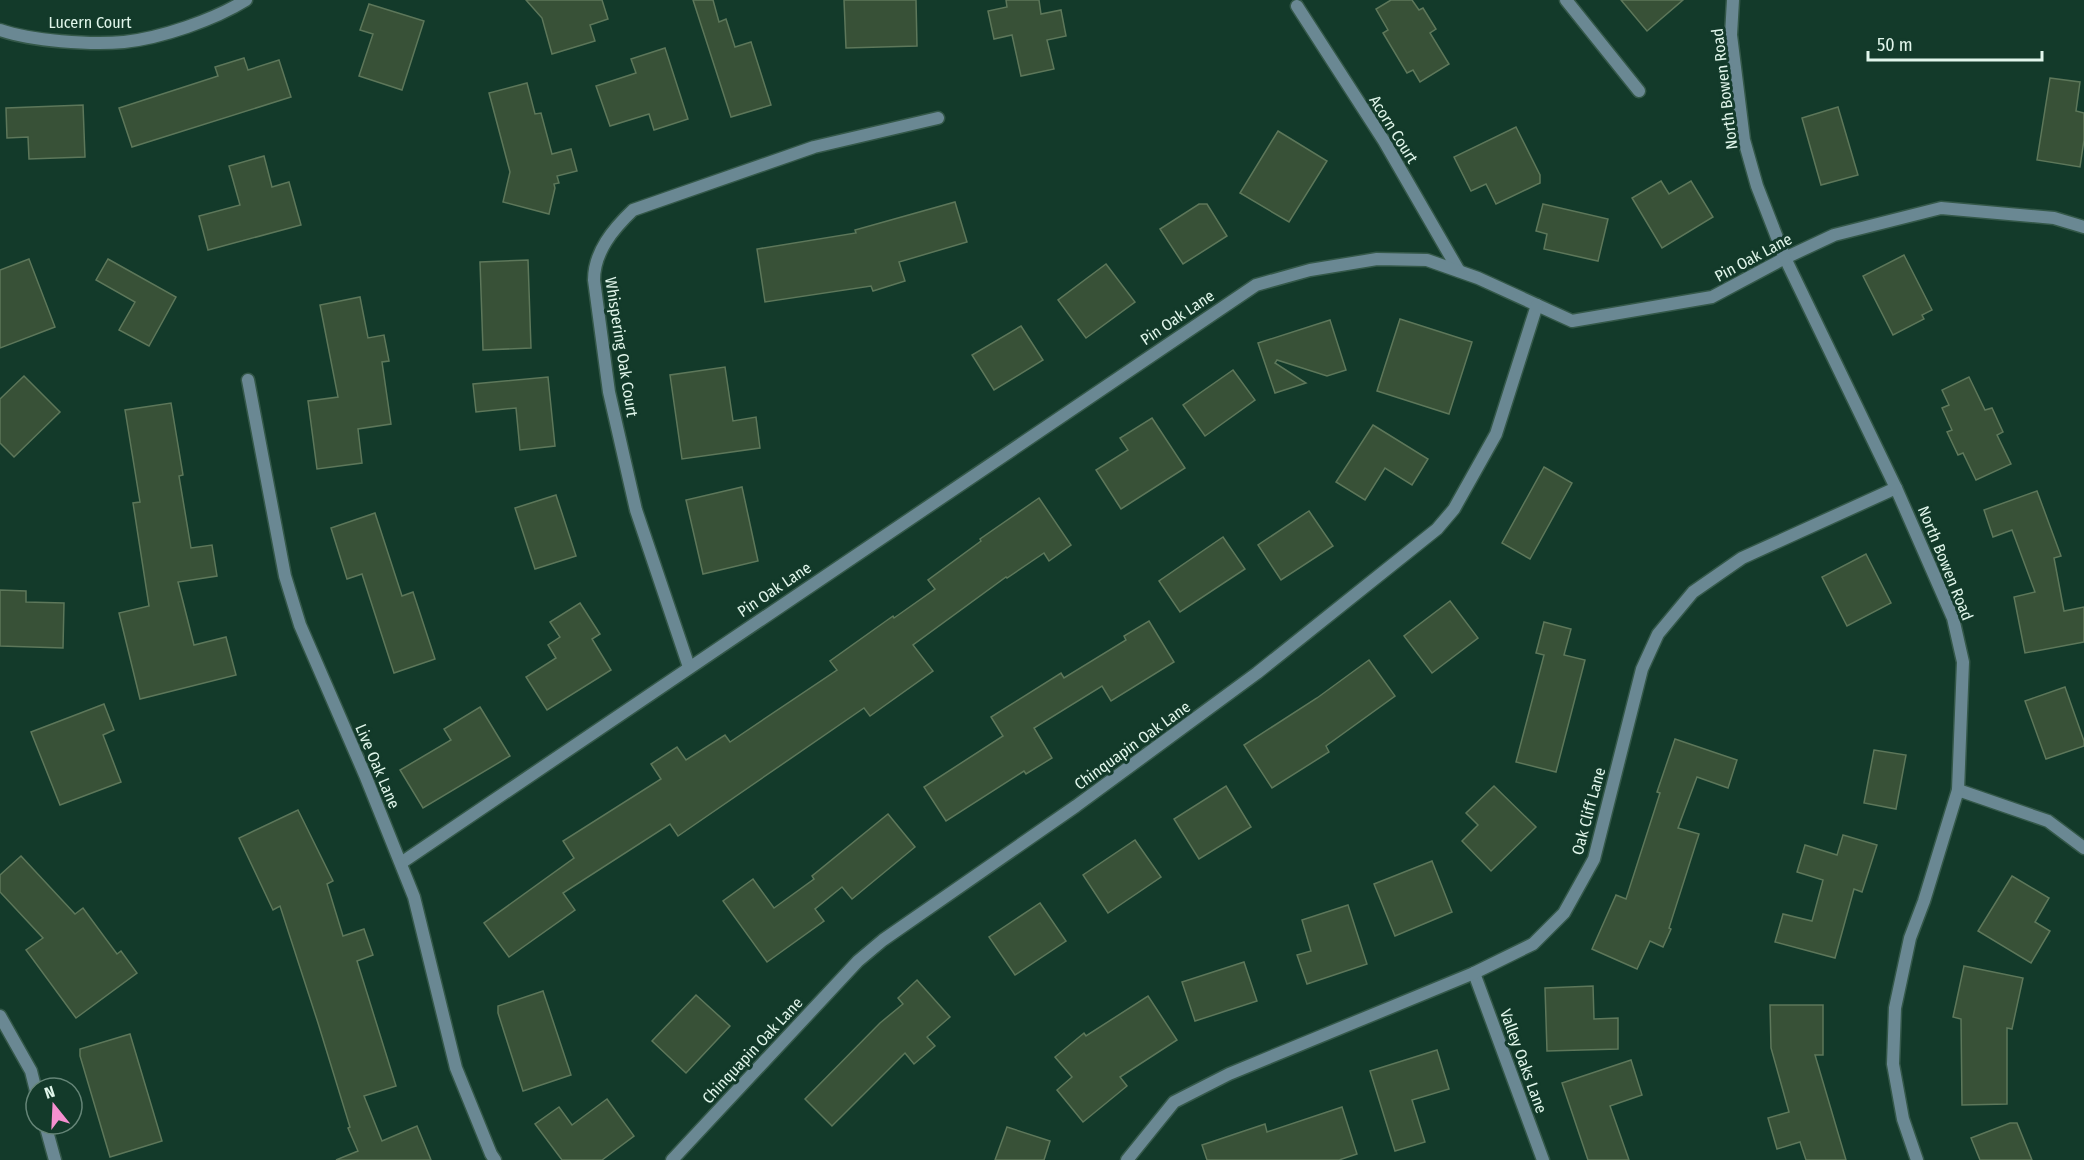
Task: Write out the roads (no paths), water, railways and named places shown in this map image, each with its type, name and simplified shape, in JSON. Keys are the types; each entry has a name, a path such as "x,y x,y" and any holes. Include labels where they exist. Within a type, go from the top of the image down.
{"street":[{"name":"Lucern Court","path":"0,30 18,36 70,41 123,42 164,35 230,10 246,0"},
{"path":"1566,0 1639,91"},
{"name":"North Bowen Road","path":"1732,0 1731,35 1744,140 1757,186 1785,258 1896,488 1953,618 1963,662 1958,790 1924,901 1910,938 1895,1008 1893,1064 1903,1119 1917,1160"},
{"name":"Acorn Court","path":"1297,6 1384,141 1459,271"},
{"name":"Whispering Oak Court","path":"688,667 636,510 609,392 594,280 594,269 603,247 616,226 633,210 814,147 938,117"},
{"name":"Pin Oak Lane","path":"401,863 1256,285 1310,270 1377,259 1427,260 1459,271 1572,321 1712,297 1834,235 1941,208 2054,218 2084,227"},
{"name":"Chinquapin Oak Lane","path":"672,1160 858,961 883,940 1076,806 1257,673 1437,529 1454,509 1496,434 1537,305"},
{"name":"Live Oak Lane","path":"248,380 285,576 300,625 365,775 414,897 456,1068 495,1160"},
{"name":"Oak Cliff Lane","path":"1127,1160 1174,1102 1229,1074 1474,973 1533,944 1564,914 1594,859 1642,669 1658,634 1693,592 1742,558 1896,488"},
{"path":"1958,790 2048,821 2084,848"},
{"name":"Valley Oaks Lane","path":"1474,973 1543,1160"},
{"path":"0,1016 32,1076"},
{"path":"48,1136 55,1160"}]}
